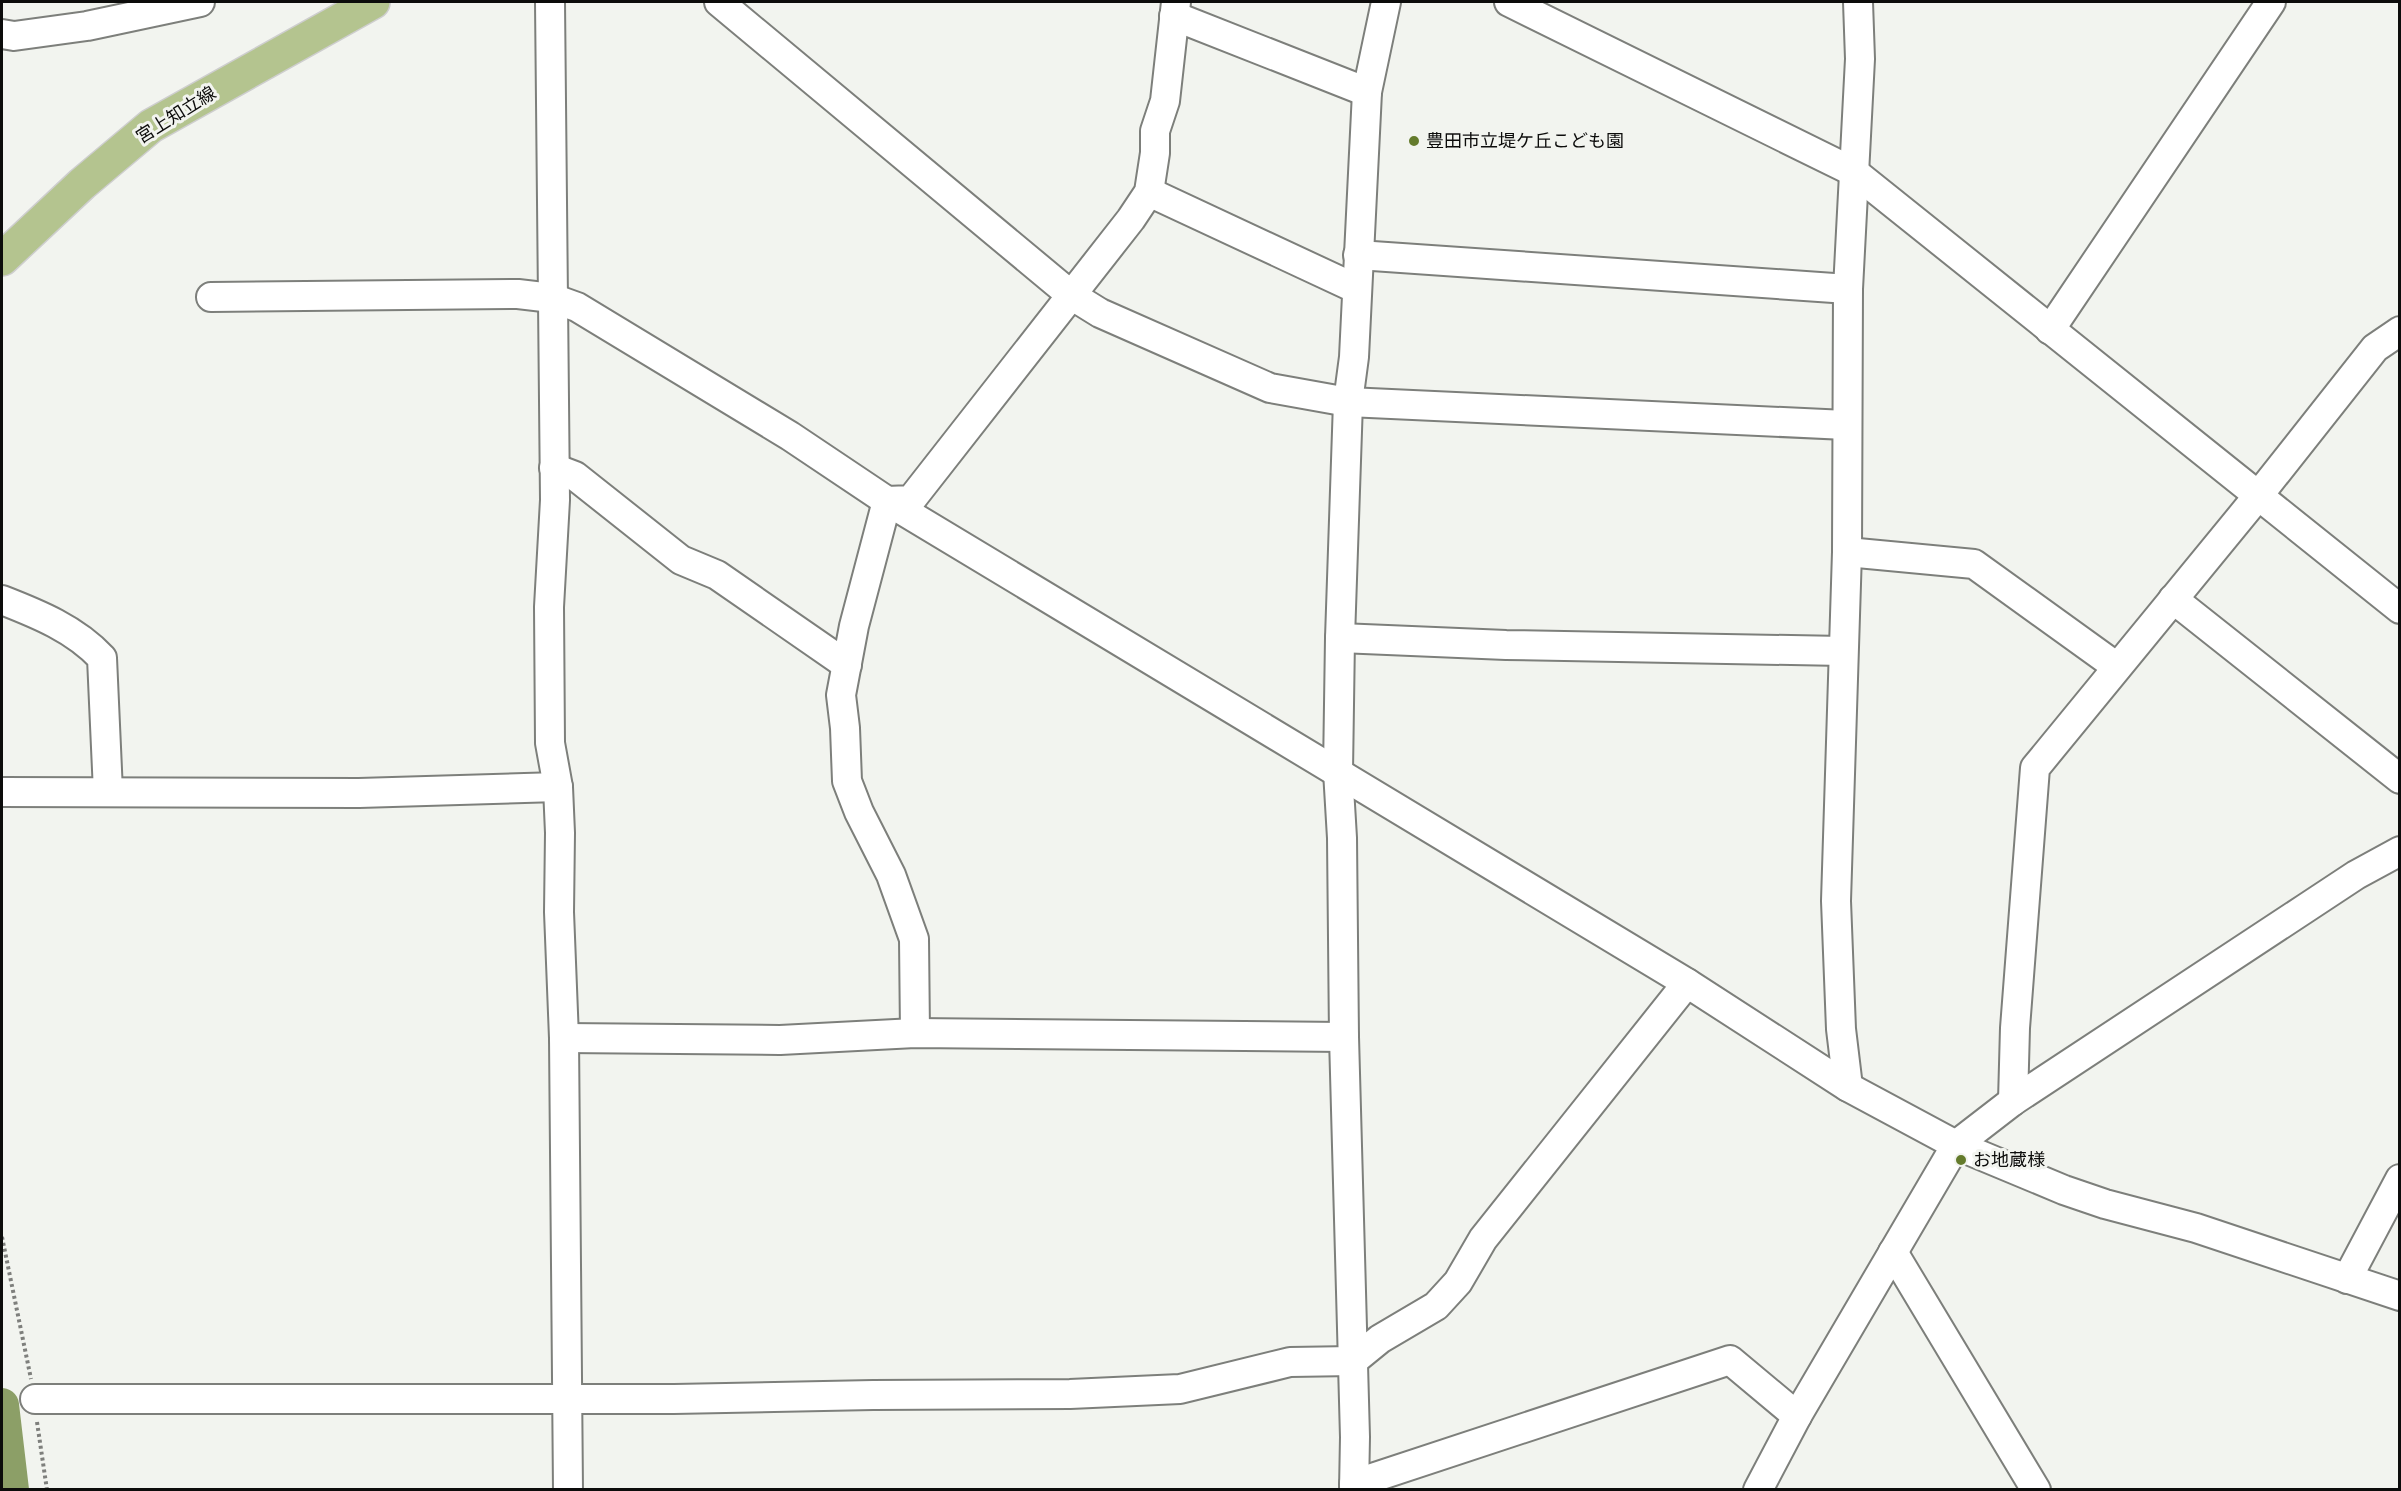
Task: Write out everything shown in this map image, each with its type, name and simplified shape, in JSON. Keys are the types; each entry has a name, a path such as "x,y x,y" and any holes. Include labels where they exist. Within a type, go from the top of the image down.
{"main road":[{"name":"宮上知立線","path":"2,259 82,184 151,126 373,2"}],"street":[{"path":"2,34 14,36 87,26 200,2"},
{"path":"549,2 555,500 549,608 550,743 558,787 559,912 564,1038 569,1399 568,1490"},
{"path":"720,2 1071,295 1100,313 1269,388 1348,402 1846,424"},
{"path":"1386,2 1367,92 1354,357 1348,402 1340,638 1338,771 1342,838 1344,1037 1355,1437 1354,1487 1730,1360 1797,1416"},
{"path":"1509,2 1854,172 2400,609"},
{"path":"1848,1087 1841,1029 1836,901 1847,552 1848,289 1860,59 1858,2"},
{"path":"2050,330 2271,2"},
{"path":"887,501 911,500 1131,219 1149,192 1155,153 1155,131 1165,101 1175,9 1367,92"},
{"path":"1149,192 1357,289"},
{"path":"1358,255 1848,289"},
{"path":"211,297 518,294 552,298 577,307 790,436 887,501 1687,983 1848,1087 1956,1145 2064,1190 2105,1204 2196,1228 2400,1296"},
{"path":"2013,1101 2015,1028 2035,768 2258,496 2375,348 2400,331"},
{"path":"554,468 575,476 681,560 717,575 847,665"},
{"path":"887,501 854,626 842,695 847,781 859,812 891,875 914,939 915,1033"},
{"path":"1847,552 1974,564 2117,667"},
{"path":"2173,599 2400,779"},
{"path":"2,600 50,619 93,648 102,658 108,792"},
{"path":"1340,638 1506,645 1843,651"},
{"path":"2,792 20,790 359,793 558,787"},
{"path":"1758,1490 1797,1416 1956,1145 2013,1101 2356,875 2400,851"},
{"path":"35,1399 569,1399 1125,1392 1180,1389 1290,1362 1353,1360 1380,1339 1436,1306 1458,1282 1483,1239 1687,983"},
{"path":"564,1038 780,1040 915,1033 1344,1037"},
{"path":"2347,1278 2400,1179"},
{"path":"1893,1252 2036,1490"}],"path":[{"path":"2,1238 25,1341 47,1490"}],"waterway":[{"path":"2,1405 12,1490"}],"place":[{"name":"豊田市立堤ケ丘こども園","path":"1414,141"},
{"name":"お地蔵様","path":"1961,1160"}]}
